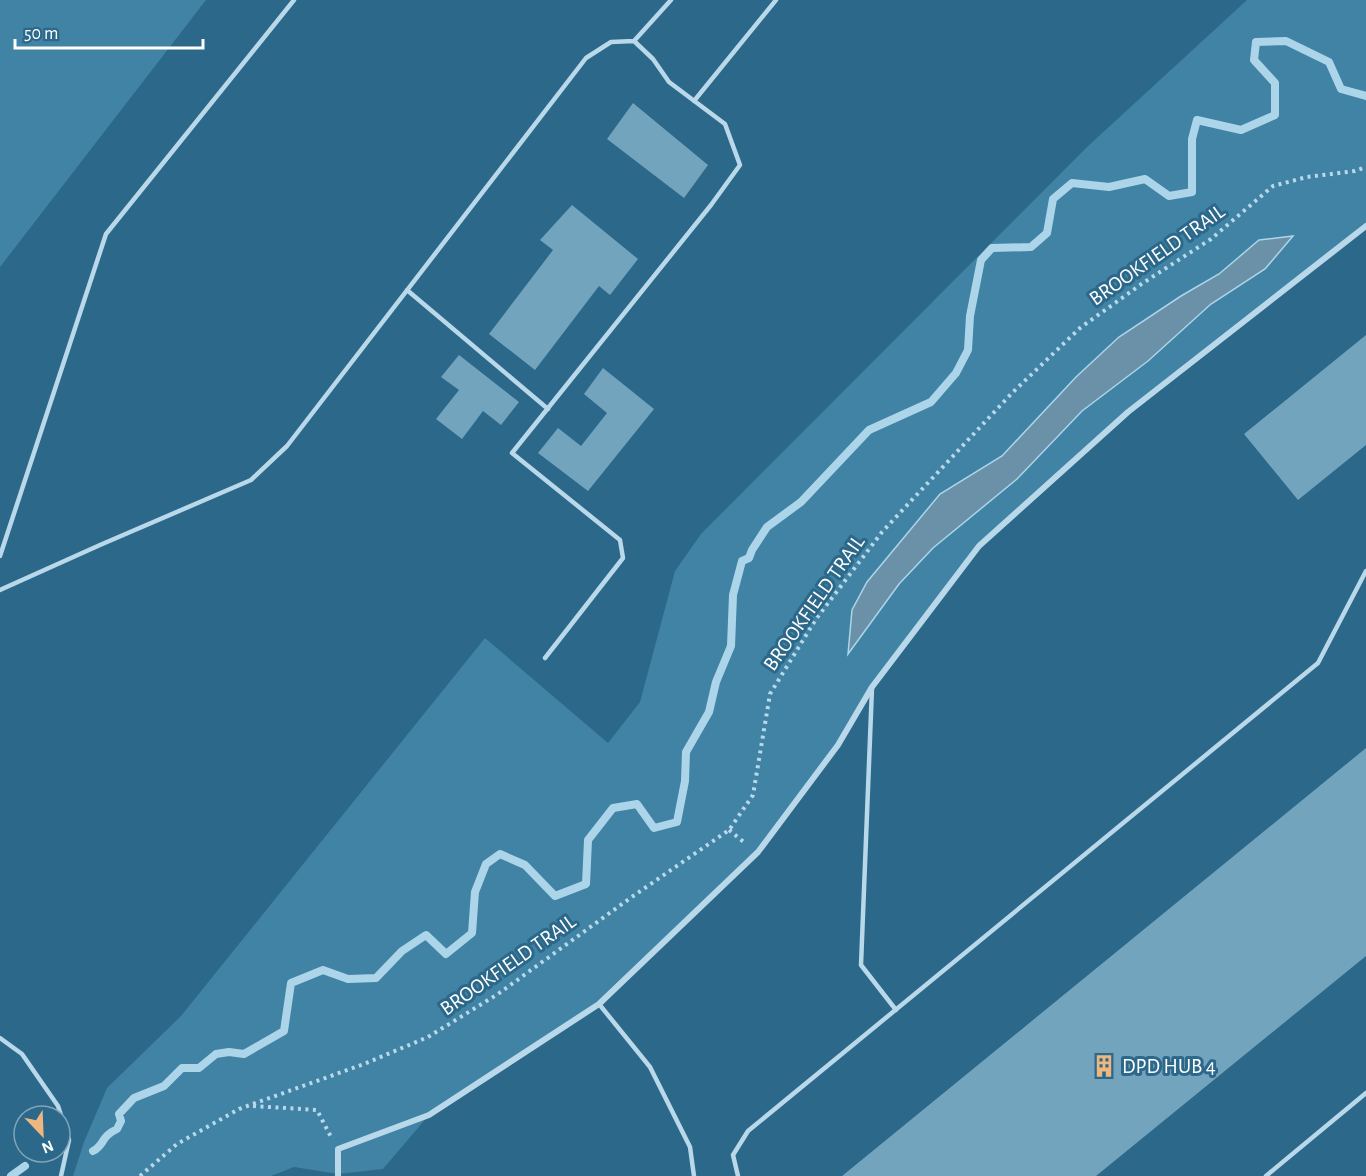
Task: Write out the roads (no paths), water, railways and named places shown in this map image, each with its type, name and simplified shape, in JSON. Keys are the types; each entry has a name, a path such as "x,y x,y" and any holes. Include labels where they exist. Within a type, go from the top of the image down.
{"street":[{"path":"329,1176 338,1175 338,1149 429,1114 599,1004 758,852 838,745 872,687 979,546 1128,412 1366,226"}],"lane":[{"path":"0,556 106,234 294,0"},
{"path":"634,41 670,0"},
{"path":"694,101 776,0"},
{"path":"0,591 251,480 287,446 586,58 611,42 634,41 653,59 669,82 724,124 740,165 711,205 512,453 620,540 623,558 545,658"},
{"path":"407,290 548,409"},
{"path":"738,1176 733,1155 748,1131 1318,663 1366,571"},
{"path":"872,687 861,965 896,1010"},
{"path":"599,1004 650,1067 690,1147 694,1176"},
{"path":"0,1038 22,1054 58,1106 69,1140 61,1176"},
{"path":"1266,1176 1366,1093"}],"waterway":[{"path":"93,1151 117,1129 121,1121 119,1114 134,1098 164,1086 182,1068 199,1068 216,1054 229,1052 244,1054 284,1031 291,983 323,970 348,979 376,978 402,951 426,935 446,954 472,933 475,892 486,864 500,854 525,865 555,896 586,884 588,840 613,808 637,804 654,828 677,822 685,781 686,752 709,712 716,682 731,646 733,595 742,561 749,558 767,527 801,502 869,430 931,402 956,373 968,350 970,316 981,260 992,248 1031,247 1047,233 1053,199 1072,183 1109,187 1145,179 1169,196 1192,192 1192,139 1197,120 1241,130 1275,115 1275,83 1254,60 1256,42 1286,41 1329,62 1341,89 1366,96"},
{"path":"11,1176 25,1166"}],"place":[{"name":"DPD HUB 4","path":"1104,1066"}]}
